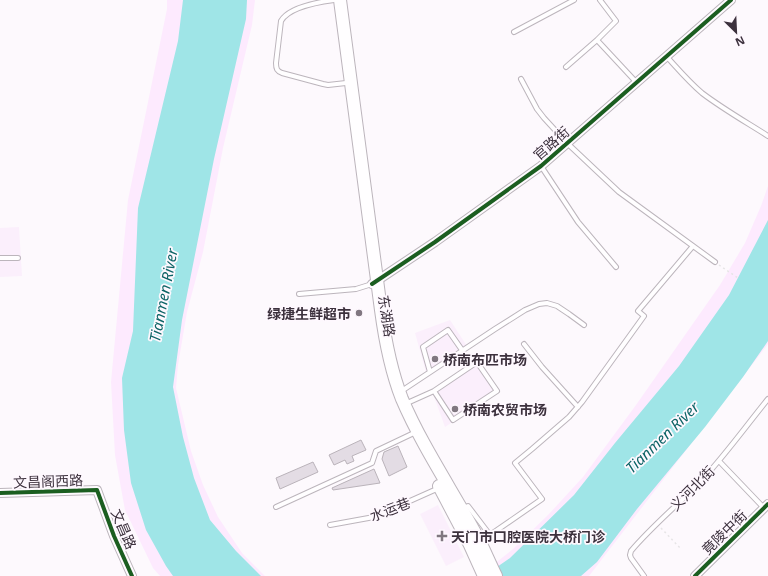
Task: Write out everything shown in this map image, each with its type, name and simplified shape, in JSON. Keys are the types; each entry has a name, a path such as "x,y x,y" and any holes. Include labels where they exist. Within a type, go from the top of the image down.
{"main road":[{"name":"东湖路","path":"335,0 374,283"},
{"name":"东湖路","path":"340,0 380,343 387,372 415,432 474,543"},
{"name":"东湖路","path":"398,394 405,404 415,432"},
{"name":"东湖路","path":"443,486 461,510 474,543"},
{"path":"474,543 484,576"},
{"path":"474,543 496,576"}],"street":[{"name":"官路街","path":"374,283 435,242 541,166 731,0"},
{"name":"文昌阁西路","path":"0,494 96,490"},
{"name":"文昌路","path":"96,490 132,576"},
{"name":"竟陵中街","path":"695,576 767,509"}],"lane":[{"path":"335,0 310,4 286,14 281,21 276,67 277,70 282,73 323,84 328,85 346,83"},
{"path":"514,32 574,0"},
{"path":"566,67 616,21 600,0"},
{"path":"597,40 637,83"},
{"path":"667,57 682,74 702,92 726,110 768,136"},
{"path":"521,79 544,118 567,143 619,192 715,262"},
{"path":"541,166 578,222 616,267"},
{"path":"461,510 468,506 490,535 542,499 515,463 538,445 578,407 644,316 638,312 693,246"},
{"path":"0,258 18,258"},
{"path":"299,294 356,289 374,283"},
{"path":"398,394 462,350 525,310 539,304 547,303 556,306 570,314 584,325"},
{"path":"430,372 423,347 448,330 462,350"},
{"path":"524,344 542,367 578,407"},
{"path":"405,404 434,391 477,362 497,391 453,420 434,391"},
{"name":"义河北街","path":"644,576 631,558 631,551 645,535 701,481 739,437 768,399"},
{"path":"276,507 372,463 376,451 415,432"},
{"path":"719,461 767,509"},
{"name":"水运巷","path":"330,525 374,517 443,486"}],"path":[{"path":"715,262 738,278"},
{"path":"657,524 681,549"}],"shaded area":[{"path":"167,0 255,0 252,25 223,148 203,252 187,312 178,365 176,388 191,451 203,485 218,517 242,553 265,576 160,576 153,568 125,510 115,455 111,382 128,200 167,9"},
{"path":"768,186 768,344 589,576 479,576 513,549 549,514 583,477 636,405 720,285 745,243"},
{"path":"19,227 22,276 0,277 0,228"},
{"name":"桥南布匹市场","path":"450,320 467,346 426,372 415,333"},
{"name":"桥南农贸市场","path":"477,360 499,392 445,427 432,391"},
{"name":"天门市口腔医院大桥门诊","path":"438,505 464,557 446,566 420,514"}],"water":[{"name":"Tianmen River","path":"183,0 247,0 246,19 214,159 182,320 173,387 183,437 194,478 210,520 236,551 261,576 173,576 146,530 131,483 124,430 122,378 133,331 138,208 178,41"},
{"name":"Tianmen River","path":"768,220 768,341 705,427 637,509 597,562 581,576 484,576 510,558 574,495 679,366 729,295"}],"building":[{"path":"361,440 366,450 352,456 354,461 347,464 345,460 334,465 329,455"},
{"path":"398,446 407,467 389,476 382,459 384,452"},
{"path":"313,462 318,472 280,489 276,478"},
{"path":"374,469 380,483 333,490 332,488"}],"cycle path":[{"path":"372,284 435,242 541,166 731,0"},
{"path":"0,493 97,490 114,536 132,576"},
{"path":"695,576 768,504"}],"place":[{"name":"绿捷生鲜超市","path":"359,313"},
{"name":"桥南布匹市场","path":"435,359"},
{"name":"桥南农贸市场","path":"455,409"},
{"name":"天门市口腔医院大桥门诊","path":"442,536"}]}
